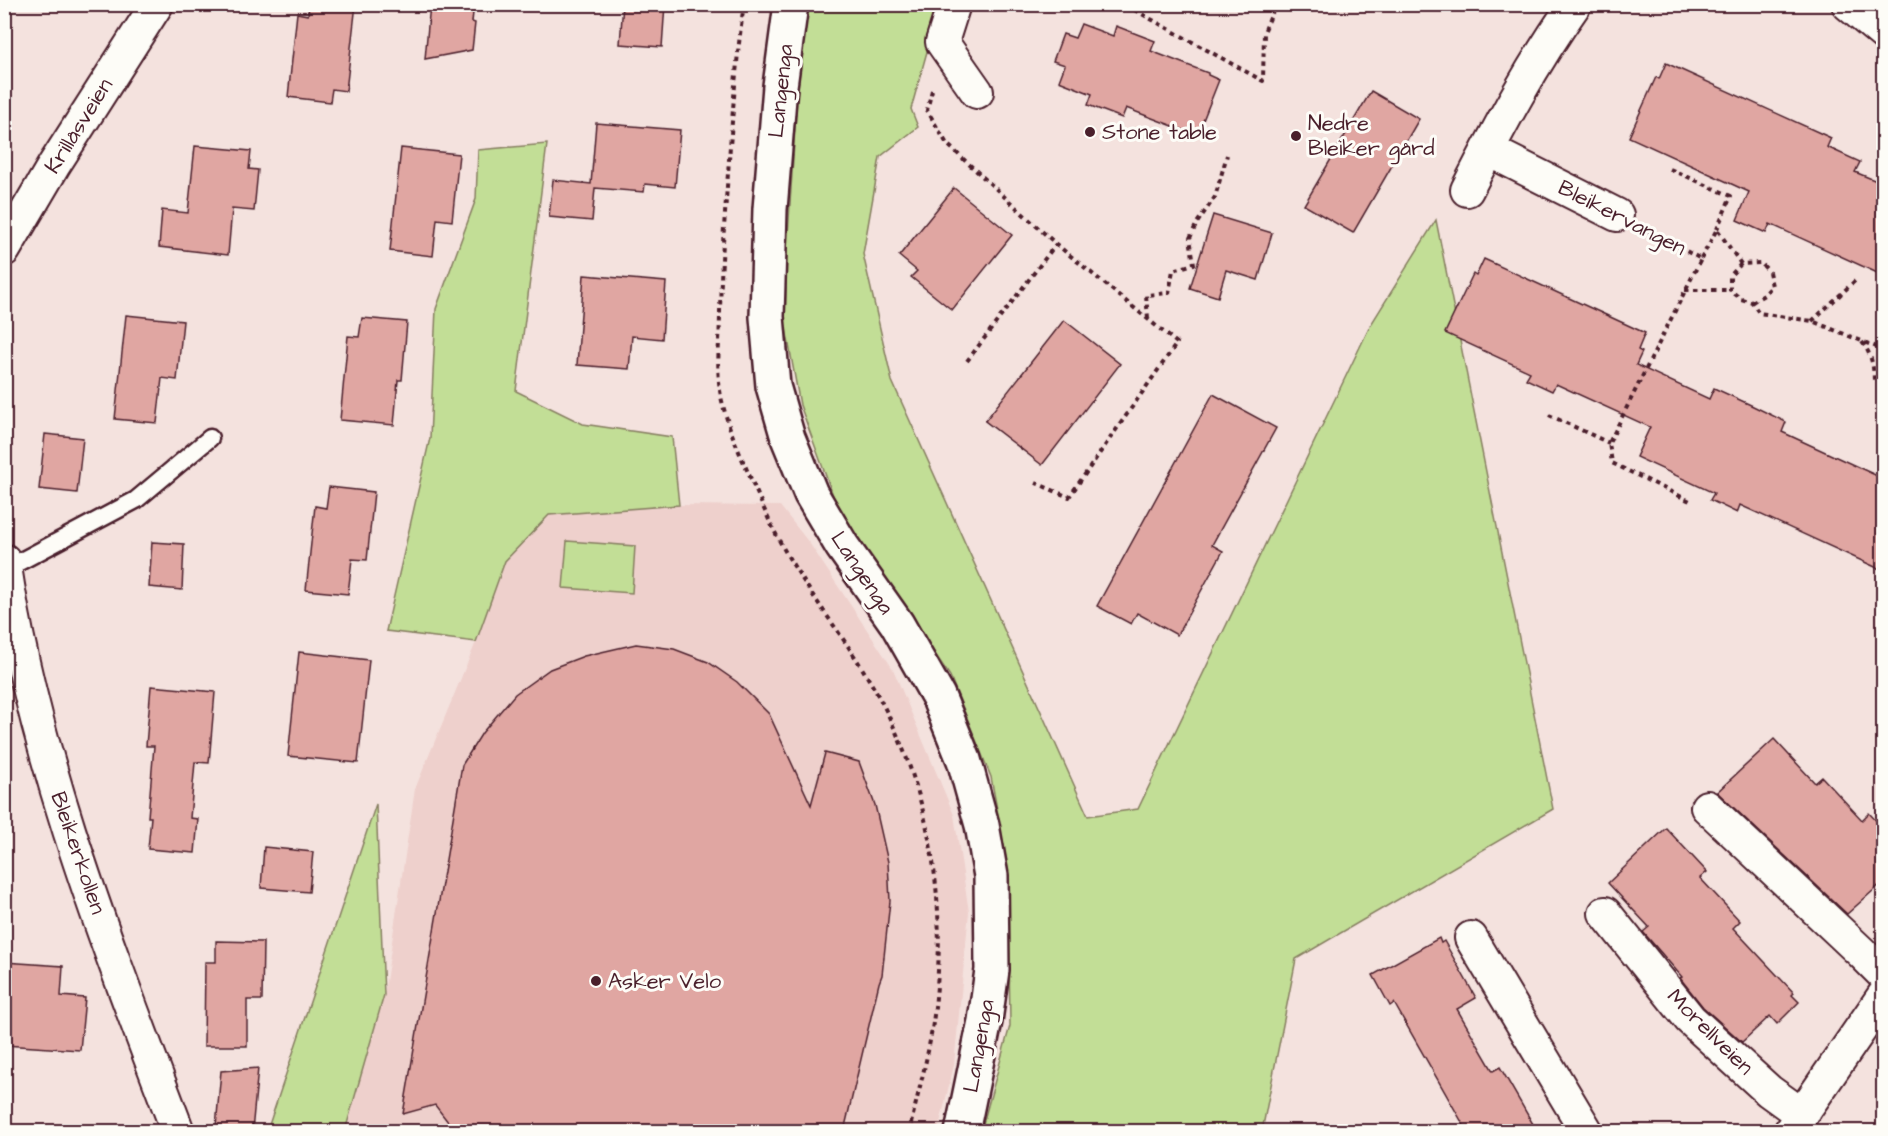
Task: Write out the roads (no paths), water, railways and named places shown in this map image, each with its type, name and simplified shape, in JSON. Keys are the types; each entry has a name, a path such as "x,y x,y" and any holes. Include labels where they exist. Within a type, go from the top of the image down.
{"main road":[{"name":"Langenga","path":"791,4 780,86 770,209 767,317 773,386 788,438 811,494 842,546 897,624 938,696 964,760 982,825 991,876 992,970 986,1021 962,1131"}],"street":[{"name":"Krillåsveien","path":"4,250 54,165 157,4"},
{"path":"954,4 942,42 977,92"},
{"path":"1467,190 1551,38 1575,4"},
{"path":"1848,4 1884,34"},
{"name":"Bleikervangen","path":"1488,150 1617,215"},
{"name":"Bleikerkollen","path":"5,564 29,693 63,814 131,1008 177,1129"},
{"path":"1707,807 1884,975"},
{"name":"Morellveien","path":"1605,913 1690,1019 1769,1091 1795,1123 1884,994"},
{"path":"1471,938 1587,1131"}],"lane":[{"name":"Bleikerkollen","path":"5,564 135,500 210,438"}],"place":[{"name":"Stone table","path":"1090,132"},
{"name":"Nedre Bleiker gård","path":"1296,136"},
{"name":"Asker Velo","path":"596,981"}]}
